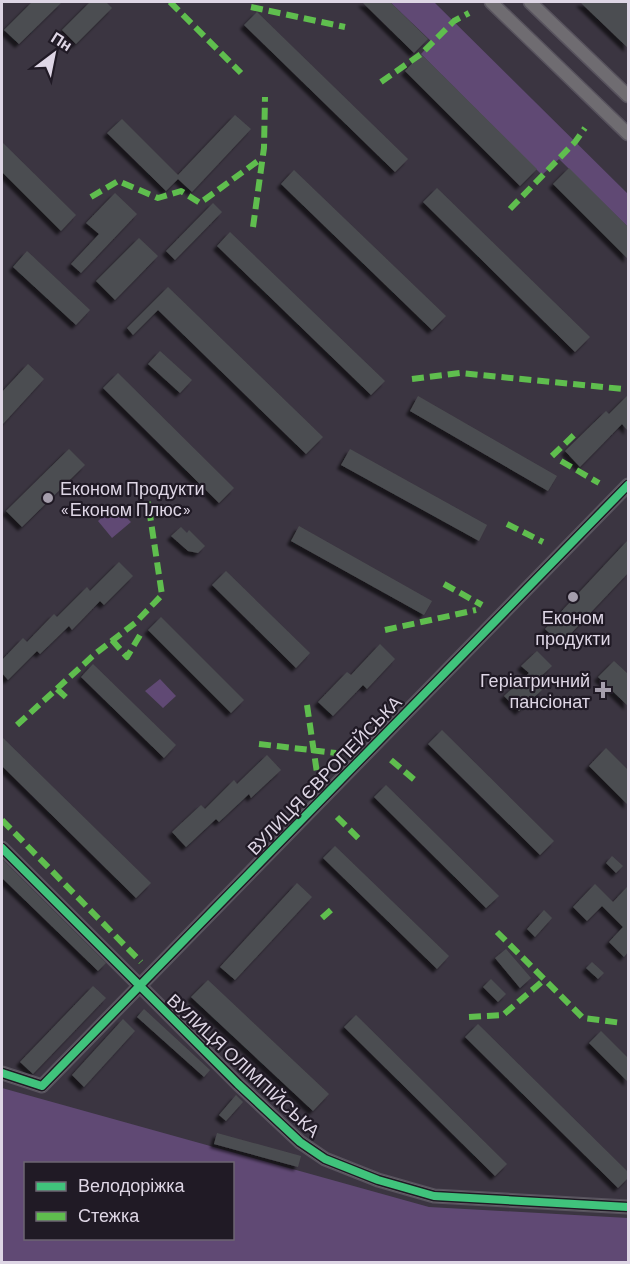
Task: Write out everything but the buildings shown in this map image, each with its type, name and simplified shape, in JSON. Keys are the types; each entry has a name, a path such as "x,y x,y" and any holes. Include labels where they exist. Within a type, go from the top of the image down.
{"street":[{"path":"491,2 628,134"},
{"path":"530,2 628,96"},
{"name":"ВУЛИЦЯ ЄВРОПЕЙСЬКА","path":"2,1073 42,1086 628,485"},
{"name":"ВУЛИЦЯ ОЛІМПІЙСЬКА","path":"2,848 238,1084 300,1142 325,1159 378,1180 434,1196 628,1207"}],"shaded area":[{"path":"390,2 434,2 628,194 628,227 559,159 542,175 421,54 432,42"},
{"path":"115,506 131,522 112,538 98,521"},
{"path":"160,679 176,696 163,708 145,691"},
{"path":"2,1088 429,1207 628,1218 628,1262 2,1262"}],"marked path":[{"path":"170,2 241,73"},
{"path":"251,7 345,27"},
{"path":"381,82 421,54 454,21 469,13"},
{"path":"253,227 264,148 265,97"},
{"path":"510,209 575,142 585,128"},
{"path":"91,197 118,181 158,198 181,191 200,203 262,158"},
{"path":"412,379 460,373 623,389"},
{"path":"552,456 574,435"},
{"path":"561,461 599,483"},
{"path":"17,725 95,654 135,623 162,595 148,502"},
{"path":"507,524 543,542"},
{"path":"444,584 482,605"},
{"path":"385,630 476,610"},
{"path":"112,640 127,657 143,630"},
{"path":"57,689 69,700"},
{"path":"307,705 317,773"},
{"path":"259,744 336,753"},
{"path":"391,760 417,782"},
{"path":"337,817 361,841"},
{"path":"2,820 141,962"},
{"path":"322,918 332,909"},
{"path":"497,932 583,1018 622,1023"},
{"path":"469,1017 503,1015 544,980"}],"cycle path":[{"path":"2,1073 42,1086 628,485"},
{"path":"2,848 238,1084 300,1142 325,1159 378,1180 434,1196 628,1207"}],"place":[{"name":"Економ Продукти «Економ Плюс»","path":"48,498"},
{"name":"Економ продукти","path":"573,597"},
{"name":"Геріатричний пансіонат","path":"603,690"}]}
